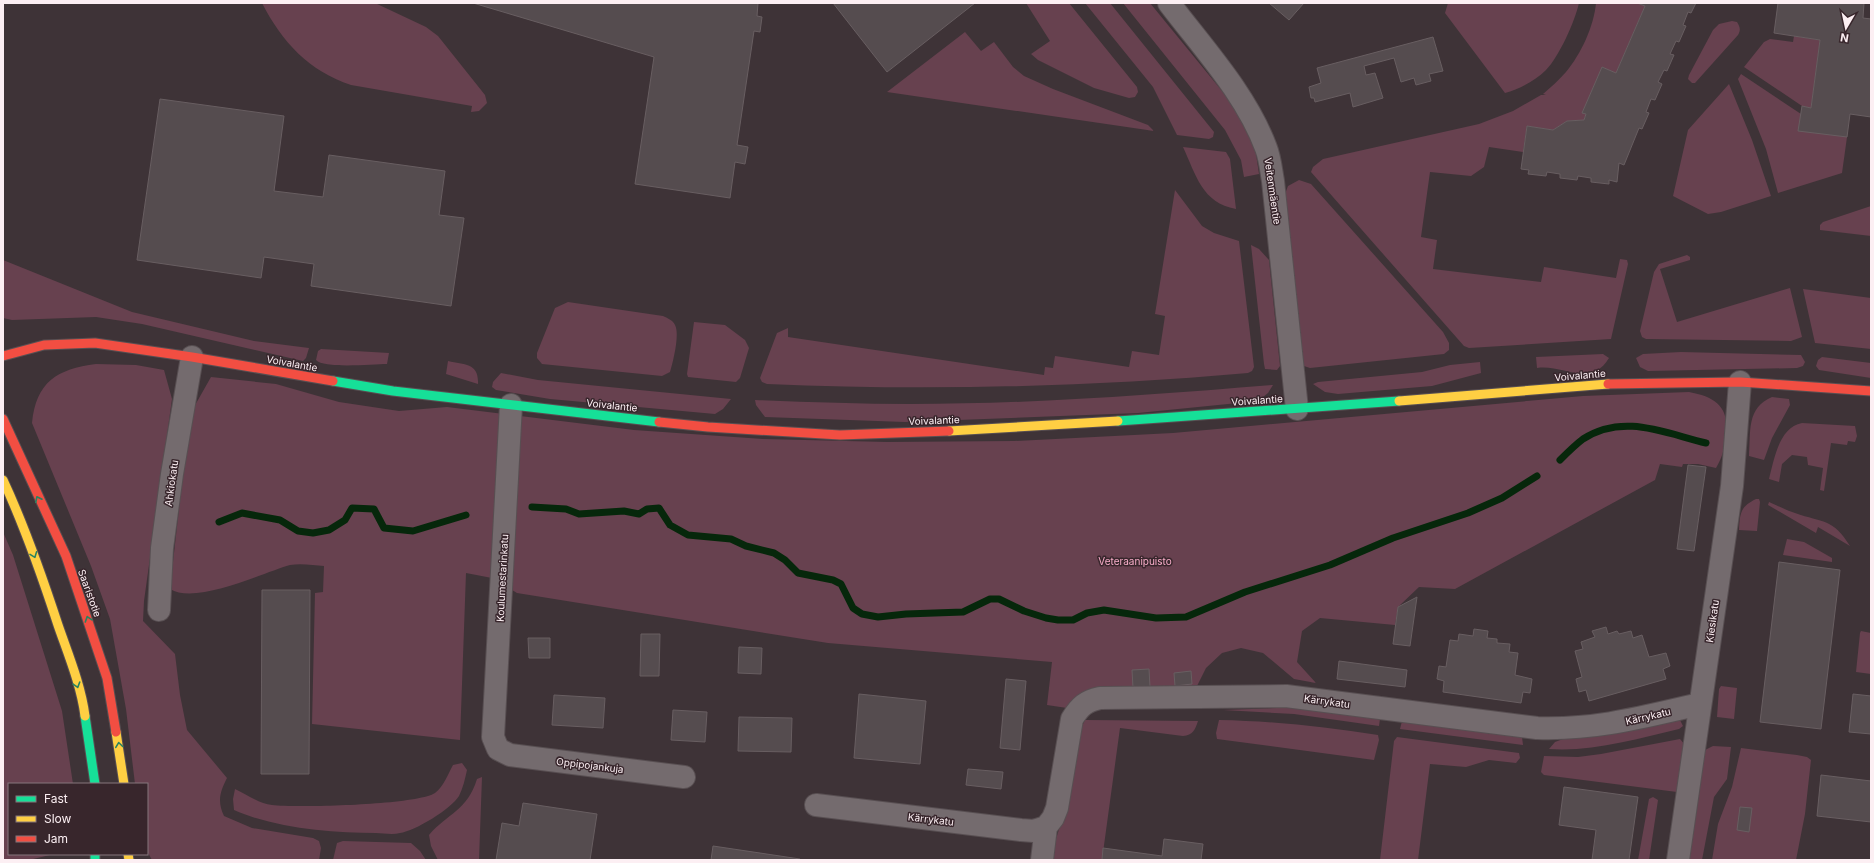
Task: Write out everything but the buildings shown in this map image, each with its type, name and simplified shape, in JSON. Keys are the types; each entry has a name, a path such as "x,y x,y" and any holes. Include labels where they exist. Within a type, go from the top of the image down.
{"street":[{"name":"Veitenmäentie","path":"1169,3 1236,91 1261,135 1267,150 1273,181 1297,409"},
{"name":"Voivalantie","path":"3,356 44,345 63,342 95,343 192,357 393,391 708,427 840,434 958,430 1297,409 1622,383 1740,382 1871,391"},
{"name":"Ahkiokatu","path":"159,610 162,548 171,481 192,357"},
{"name":"Kiesikatu","path":"1678,860 1732,486 1740,382"},
{"name":"Koulumestarinkatu","path":"498,749 493,737 511,405"},
{"name":"Saaristotie","path":"3,419 66,556 87,616 107,678 124,783"},
{"path":"3,480 15,505 66,648 84,708 95,783"},
{"name":"Kärrykatu","path":"1042,860 1046,827 1053,818 1057,808 1072,719 1079,709 1088,701 1100,698 1286,696 1537,728 1559,729 1590,728 1700,704"},
{"name":"Oppipojankuja","path":"498,749 510,756 684,777"},
{"name":"Kärrykatu","path":"816,805 1021,830 1034,831 1046,827"}],"green space":[{"path":"262,3 375,3 426,27 438,36 485,95 487,103 479,111 471,112 472,106 351,85 336,79 322,72 298,53 278,30"},
{"path":"1026,3 1069,3 1137,87 1138,92 1135,97 1129,98 1094,88 1038,60 1031,54 1050,41"},
{"path":"1085,3 1110,3 1214,132 1213,137 1209,139 1177,135 1153,87"},
{"path":"1123,3 1150,3 1231,102 1248,128 1255,147 1259,174 1244,177 1241,160 1225,130"},
{"path":"1448,3 1579,3 1566,38 1551,64 1542,74 1532,81 1505,93 1445,13"},
{"path":"1596,3 1637,3 1645,6 1616,73 1602,68 1583,112 1586,114 1584,120 1567,121 1553,130 1527,126 1523,152 1489,147 1484,167 1471,176 1430,172 1421,237 1437,240 1433,269 1541,282 1544,267 1616,278 1620,259 1627,260 1628,264 1611,339 1469,348 1464,346 1311,172 1313,167 1323,159 1479,124 1513,111 1541,95 1546,95 1543,94 1558,81 1572,65 1582,48 1593,21"},
{"path":"1732,21 1737,22 1739,25 1740,30 1738,35 1695,83 1692,83 1688,79 1689,75 1713,30 1719,24"},
{"path":"965,32 981,51 994,42 1013,67 1024,76 1053,89 1148,125 1154,131 887,92"},
{"path":"1794,36 1820,40 1811,108 1802,106 1744,67 1764,42 1770,39 1793,42"},
{"path":"1741,74 1801,114 1847,137 1842,173 1778,193 1766,149 1738,79"},
{"path":"1729,84 1752,140 1771,196 1721,212 1708,214 1673,196 1688,130"},
{"path":"1183,147 1226,152 1230,159 1236,209 1224,206 1215,201 1208,194 1197,177"},
{"path":"1299,180 1311,184 1443,332 1449,343 1449,350 1444,354 1310,368 1304,366 1301,360 1285,194 1288,186"},
{"path":"1175,190 1202,226 1214,233 1239,241 1254,367 1252,371 1248,373 1128,382 948,387 767,384 762,382 760,378 777,333 788,328 788,337 1044,375 1045,367 1053,368 1055,356 1129,367 1132,351 1159,355 1165,316 1155,314"},
{"path":"1871,206 1871,236 1820,230 1820,225 1823,222"},
{"path":"1251,245 1259,249 1269,260 1280,366 1277,370 1265,369"},
{"path":"1687,255 1690,257 1690,260 1660,269 1677,322 1790,288 1802,337 1791,341 1646,339 1642,337 1640,331 1654,272 1659,264"},
{"path":"3,260 132,312 254,341 309,348 306,358 303,361 142,324 96,317 12,320 3,318"},
{"path":"1803,289 1871,298 1871,349 1815,343"},
{"path":"568,302 663,316 671,320 675,325 677,335 676,348 670,372 662,376 542,364 537,358 537,353 555,308"},
{"path":"694,322 725,325 745,340 749,348 740,378 736,382 688,377 687,374"},
{"path":"321,349 389,353 387,364 338,365 321,363 316,360 318,351"},
{"path":"1681,352 1801,355 1805,362 1803,366 1797,368 1648,371 1640,367 1636,358 1643,354"},
{"path":"1603,354 1609,358 1602,367 1594,372 1585,374 1557,369 1537,368 1536,357"},
{"path":"1822,357 1871,363 1871,378 1819,370 1816,366 1818,360"},
{"path":"448,361 470,366 476,372 478,384 446,374"},
{"path":"1480,362 1481,373 1432,386 1338,394 1325,392 1313,384 1318,382 1422,372 1450,365"},
{"path":"96,364 136,365 164,370 172,399 144,601 143,621 175,654 180,695 187,730 227,778 220,797 224,816 252,828 313,838 319,841 321,848 319,860 152,860 148,853 148,783 135,783 126,709 110,619 91,566 32,423 38,397 51,380 60,374 82,366"},
{"path":"501,373 538,380 731,399 723,409 715,414 550,399 496,390 492,387 493,382"},
{"name":"Veteraanipuisto","path":"211,377 276,384 339,402 399,411 447,407 634,430 763,439 887,442 1014,441 1173,433 1583,396 1689,392 1707,397 1720,406 1726,419 1727,428 1724,450 1716,468 1698,464 1683,464 1682,467 1660,464 1655,480 1455,589 1419,587 1398,607 1395,625 1320,618 1302,631 1297,662 1316,683 1294,679 1263,653 1241,648 1222,653 1206,668 1196,688 1102,687 1087,691 1067,708 1047,705 1052,662 828,643 517,593 492,578 466,573 460,740 312,724 315,593 323,592 324,566 294,564 212,591 181,593 170,589 188,428 194,407"},
{"path":"1273,385 1268,393 1258,401 1138,413 905,422 765,417 756,405 755,400 833,403 955,404 1046,401"},
{"path":"1772,397 1789,399 1790,405 1772,438 1764,460 1749,456 1750,430 1754,414 1758,407"},
{"path":"1802,423 1855,426 1857,436 1855,442 1848,441 1847,445 1831,443 1824,491 1820,490 1823,468 1808,465 1807,457 1792,455 1782,464 1779,482 1769,479 1779,445 1783,437 1794,426"},
{"path":"1756,499 1759,499 1760,502 1757,531 1739,530 1742,511 1747,505"},
{"path":"1769,502 1792,512 1820,520 1833,526 1844,537 1850,546 1818,527 1816,533 1768,505"},
{"path":"3,532 13,555 62,711 73,783 8,783 8,855 50,855 29,860 3,860"},
{"path":"1787,539 1804,542 1832,558 1832,562 1783,555"},
{"path":"1861,631 1871,633 1871,674 1856,672"},
{"path":"1721,686 1737,688 1734,719 1717,717 1719,689"},
{"path":"1303,707 1378,717 1380,719 1379,726 1294,714 1223,710"},
{"path":"1085,720 1198,721 1193,732 1183,736 1120,728 1102,860 1052,860 1056,839 1068,800 1080,730"},
{"path":"1219,720 1279,723 1338,729 1378,735 1379,740 1374,760 1217,739 1216,733"},
{"path":"1680,720 1683,726 1679,729 1631,741 1582,749 1549,749 1555,742 1563,739"},
{"path":"1402,721 1518,735 1522,737 1523,745 1400,729"},
{"path":"1397,737 1519,753 1520,758 1516,763 1489,760 1466,767 1430,764 1418,860 1380,860 1394,741"},
{"path":"1680,739 1685,745 1677,792 1544,775 1541,772 1544,756 1578,757"},
{"path":"1713,746 1731,747 1727,779 1714,797 1702,860 1689,860 1705,750"},
{"path":"1741,748 1797,755 1807,757 1811,760 1805,814 1796,860 1712,860 1718,824 1732,787"},
{"path":"462,763 467,770 462,790 455,801 432,819 400,833 341,832 304,828 267,821 234,810 233,799 235,789 263,803 285,806 356,805 424,797 435,793 438,790 453,765"},
{"path":"482,777 479,860 438,860 431,846 429,835 462,805 473,790 477,779"},
{"path":"1653,797 1658,800 1649,860 1638,860 1649,799"},
{"path":"343,841 411,843 420,851 426,860 333,860 337,843"}],"waterway":[{"path":"1560,460 1583,439 1598,431 1613,427 1628,426 1659,430 1706,443"},
{"path":"532,507 566,509 579,514 624,511 639,514 647,509 659,508 670,525 688,535 731,539 746,546 774,553 785,560 798,573 833,580 841,584 853,608 862,614 878,617 906,614 963,612 990,599 999,599 1024,611 1058,620 1073,620 1087,613 1104,610 1156,618 1186,617 1245,592 1330,565 1393,538 1468,513 1502,498 1537,476"},
{"path":"219,522 242,513 280,520 298,531 313,533 329,530 345,520 352,508 374,509 384,528 413,531 466,515"}],"traffic: fast":[{"path":"333,381 393,391 659,422"},
{"path":"1118,421 1399,401"},
{"path":"85,716 95,783"},
{"path":"95,855 95,860"}],"traffic: slow":[{"path":"1399,401 1608,384"},
{"path":"949,431 1118,421"},
{"path":"3,480 26,534 46,588 70,658 85,716"},
{"path":"116,732 124,783"},
{"path":"128,855 129,860"}],"traffic: jam":[{"path":"3,356 44,345 95,343 192,357 333,381"},
{"path":"1608,384 1740,382 1871,391"},
{"path":"3,419 66,556 107,678 116,732"},
{"path":"659,422 708,427 840,435 949,431"}]}
